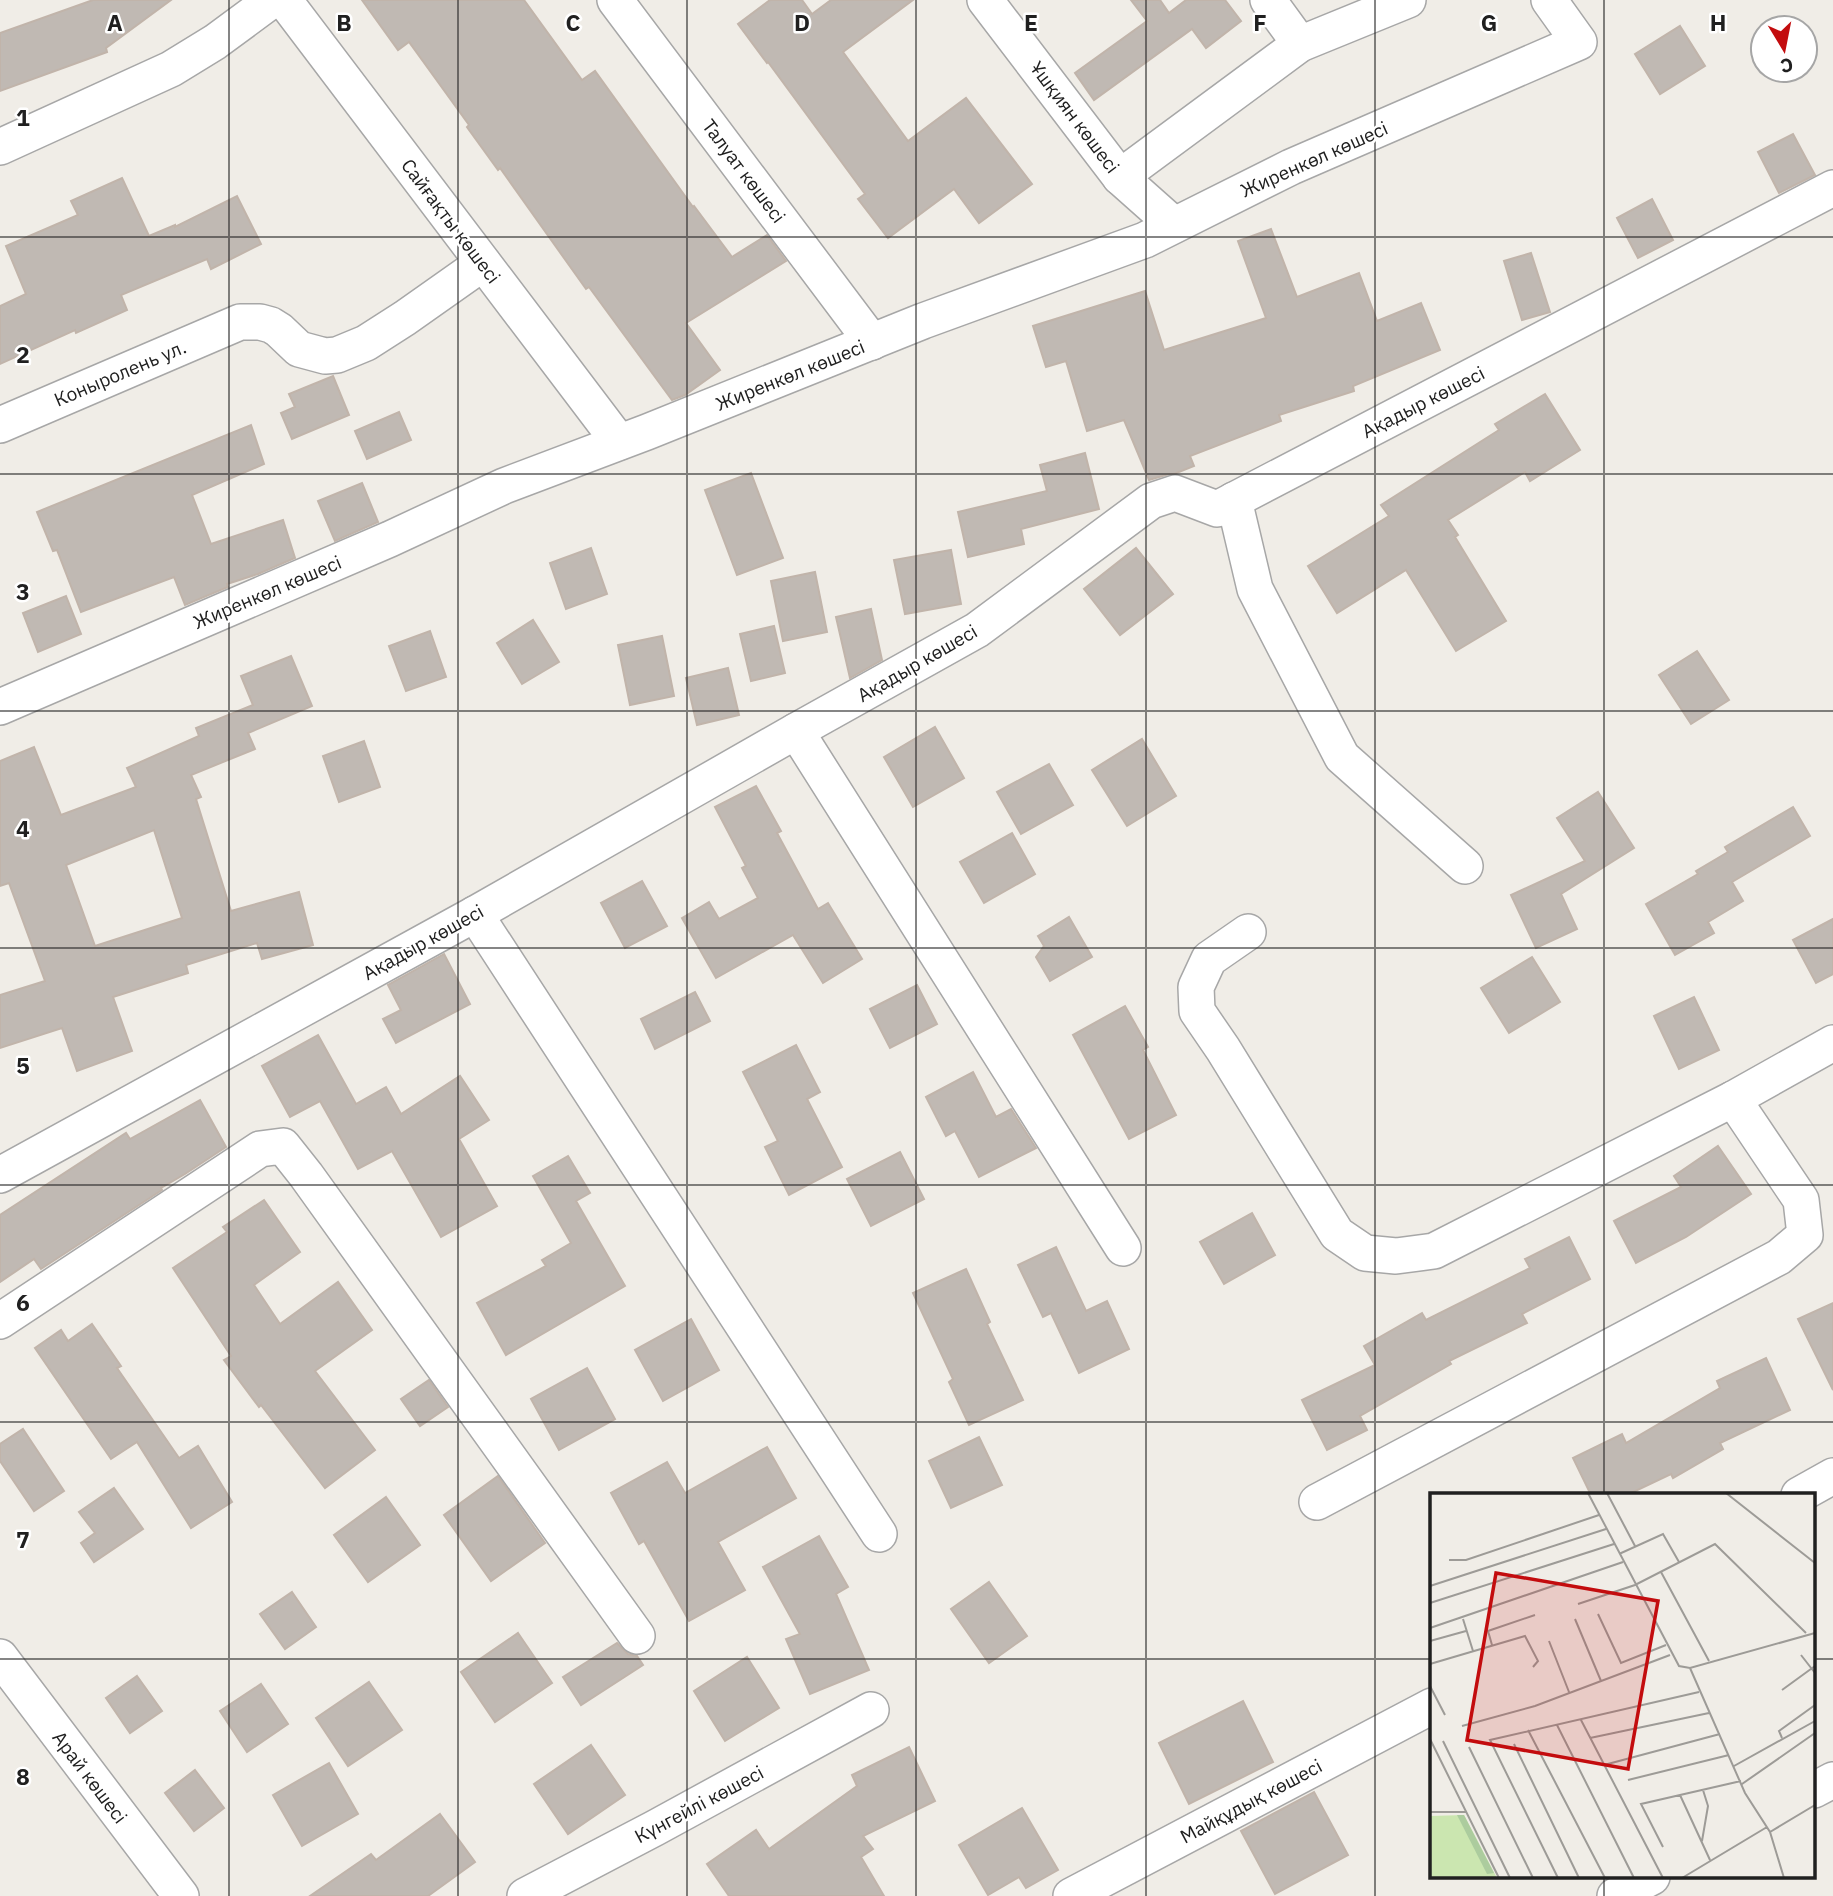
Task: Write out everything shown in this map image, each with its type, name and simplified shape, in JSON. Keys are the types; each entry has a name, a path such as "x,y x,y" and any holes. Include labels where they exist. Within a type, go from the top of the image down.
{"street":[{"path":"0,148 171,69 215,42 272,0"},
{"name":"Сайғақты көшесі","path":"284,0 619,442"},
{"name":"Талуат көшесі","path":"615,0 872,342"},
{"name":"Ұшқиян көшесі","path":"985,0 1120,177 1174,225"},
{"path":"1268,0 1300,44"},
{"path":"1120,177 1300,44 1408,0"},
{"name":"Жиренкөл көшесі","path":"0,707 390,539 504,486 923,321 1145,240 1291,167 1579,42 1549,0"},
{"name":"Ақадыр көшесі","path":"0,1175 475,914 977,630 1151,501 1175,493 1217,509 1833,188"},
{"name":"Коныролень ул.","path":"0,425 240,322 271,325 299,349 325,356 337,355 366,343 483,263"},
{"path":"1234,500 1255,589 1342,757 1465,866"},
{"path":"796,731 1123,1248"},
{"path":"475,914 879,1534"},
{"path":"1248,932 1209,959 1196,987 1197,1011 1337,1234 1365,1253 1396,1256 1434,1251 1733,1099 1833,1043"},
{"path":"1317,1502 1779,1258 1805,1236 1801,1200 1733,1099"},
{"path":"0,1321 260,1149 283,1146 637,1636"},
{"path":"1803,1493 1833,1476"},
{"name":"Арай көшесі","path":"1,1661 181,1896"},
{"name":"Майқұдық көшесі","path":"1070,1896 1430,1707"},
{"name":"Күнгейлі көшесі","path":"525,1896 871,1710"},
{"path":"1815,1789 1833,1780"}],"building":[{"path":"93,0 171,0 106,48 107,52 0,91 0,33"},
{"path":"362,0 524,0 582,80 595,71 732,257 767,235 786,261 686,323 720,370 685,395 672,400 589,287 586,289 500,168 498,170 409,42 398,50"},
{"path":"770,0 802,0 812,14 831,0 913,0 843,52 908,141 966,98 1032,184 979,223 954,189 888,238 858,199 865,194 738,24"},
{"path":"1131,0 1160,0 1169,13 1186,0 1225,0 1241,21 1206,48 1192,29 1094,100 1075,73 1147,21"},
{"path":"1680,26 1705,66 1660,94 1635,54"},
{"path":"1793,134 1815,175 1779,193 1758,152"},
{"path":"122,178 149,236 175,227 237,196 261,244 211,269 207,259 121,295 127,310 0,364 0,306 26,294 6,246 78,215 71,201"},
{"path":"1652,199 1673,240 1638,258 1617,218"},
{"path":"1271,229 1297,297 1359,273 1377,321 1421,303 1440,350 1353,386 1354,391 1279,415 1281,421 1190,456 1194,466 1149,480 1124,420 1087,431 1066,361 1046,367 1033,326 1145,291 1164,350 1266,318 1238,241"},
{"path":"1531,253 1550,312 1522,320 1504,261"},
{"path":"333,376 349,415 292,439 281,413 295,407 289,394"},
{"path":"1545,394 1580,450 1530,481 1525,472 1448,520 1458,535 1455,537 1506,621 1456,651 1406,570 1337,613 1308,566 1389,516 1381,505 1499,430 1495,424"},
{"path":"399,412 411,440 367,459 355,431"},
{"path":"251,425 264,464 192,495 211,544 283,520 295,558 227,584 228,587 185,605 174,577 81,612 57,550 53,551 37,512"},
{"path":"1085,453 1099,509 1021,529 1024,544 968,557 958,512 1047,491 1040,465"},
{"path":"751,473 783,558 737,575 705,490"},
{"path":"362,483 378,522 335,541 318,501"},
{"path":"591,548 607,594 566,609 550,563"},
{"path":"1136,548 1173,594 1120,635 1084,589"},
{"path":"951,550 961,604 905,614 894,560"},
{"path":"815,572 827,632 783,641 771,581"},
{"path":"66,596 81,634 38,652 23,613"},
{"path":"871,609 882,660 850,678 836,617"},
{"path":"533,620 559,662 522,684 497,643"},
{"path":"774,626 785,673 751,681 740,634"},
{"path":"430,631 446,677 406,691 389,646"},
{"path":"662,636 674,696 630,705 618,645"},
{"path":"1697,651 1729,700 1691,724 1659,675"},
{"path":"291,656 312,706 248,733 255,749 191,775 201,797 196,799 231,911 299,892 313,945 262,959 257,943 186,965 188,973 113,997 132,1051 77,1071 62,1028 0,1048 0,995 45,981 9,883 0,886 0,761 34,747 61,815 136,787 127,768 199,736 196,728 253,705 241,676","holes":["154,830 182,918 95,946 66,865"]},
{"path":"728,668 739,715 697,725 686,678"},
{"path":"935,727 964,778 913,807 884,757"},
{"path":"1142,739 1176,796 1127,826 1092,770"},
{"path":"364,741 380,787 339,802 323,756"},
{"path":"1049,764 1073,805 1021,834 997,792"},
{"path":"756,786 781,831 777,833 818,909 828,903 862,959 823,983 793,935 716,978 682,918 709,902 719,919 758,898 742,868 746,866 715,807"},
{"path":"1598,792 1634,848 1561,894 1577,929 1536,948 1511,895 1585,861 1557,818"},
{"path":"1793,807 1810,836 1732,882 1743,901 1708,922 1714,933 1675,955 1646,904 1698,874 1696,871 1728,852 1725,847"},
{"path":"1012,833 1035,874 984,903 960,862"},
{"path":"642,881 667,926 625,948 601,903"},
{"path":"1069,917 1092,957 1050,981 1036,957 1044,946 1038,936"},
{"path":"1833,919 1833,974 1816,983 1793,940"},
{"path":"444,954 470,1004 396,1043 383,1019 401,1010 388,985"},
{"path":"1532,957 1560,1002 1509,1033 1481,988"},
{"path":"917,985 937,1024 890,1048 870,1009"},
{"path":"695,992 710,1021 655,1049 641,1019"},
{"path":"1694,997 1719,1050 1679,1069 1654,1016"},
{"path":"1125,1006 1148,1047 1143,1050 1176,1115 1129,1139 1073,1035"},
{"path":"318,1035 356,1104 386,1087 401,1114 460,1076 489,1120 459,1139 497,1206 441,1237 392,1151 358,1169 320,1101 290,1117 262,1066"},
{"path":"796,1045 820,1092 807,1099 842,1167 789,1195 765,1147 778,1141 743,1072"},
{"path":"973,1072 996,1117 1011,1109 1036,1148 979,1177 955,1131 946,1136 926,1097"},
{"path":"200,1100 226,1147 41,1269 34,1259 0,1282 0,1215 126,1133 130,1139"},
{"path":"1718,1146 1751,1194 1686,1237 1636,1263 1614,1221 1681,1187 1674,1176"},
{"path":"900,1152 924,1199 871,1226 847,1179"},
{"path":"568,1156 590,1193 576,1201 625,1286 506,1355 477,1303 546,1266 542,1260 571,1243 533,1176"},
{"path":"264,1200 300,1252 254,1285 280,1324 338,1282 372,1330 315,1371 375,1450 325,1488 224,1360 231,1356 173,1268 227,1232 223,1227"},
{"path":"1252,1213 1275,1255 1224,1284 1200,1242"},
{"path":"1569,1237 1590,1279 1522,1314 1527,1323 1449,1361 1451,1364 1360,1416 1367,1430 1327,1450 1302,1400 1375,1365 1364,1346 1422,1313 1426,1320 1530,1268 1525,1259"},
{"path":"1056,1247 1086,1311 1107,1301 1129,1349 1079,1373 1051,1313 1043,1317 1018,1265"},
{"path":"966,1269 990,1322 987,1324 1023,1400 969,1425 949,1382 953,1379 913,1293"},
{"path":"1833,1303 1833,1390 1798,1319"},
{"path":"691,1319 719,1370 663,1401 635,1350"},
{"path":"92,1324 121,1366 117,1368 179,1458 198,1446 232,1502 191,1528 137,1442 111,1459 35,1348 61,1330 68,1341"},
{"path":"1766,1358 1790,1410 1720,1443 1723,1449 1673,1478 1671,1474 1631,1493 1590,1493 1573,1458 1622,1434 1626,1443 1720,1388 1717,1381"},
{"path":"587,1368 615,1419 559,1450 531,1399"},
{"path":"429,1380 448,1407 420,1426 401,1399"},
{"path":"23,1429 64,1491 34,1511 0,1461 0,1444"},
{"path":"979,1437 1002,1485 951,1508 929,1461"},
{"path":"767,1447 796,1498 718,1542 745,1590 689,1621 644,1541 639,1544 611,1493 667,1462 685,1493"},
{"path":"498,1476 545,1543 491,1581 444,1515"},
{"path":"114,1488 143,1529 94,1562 81,1543 95,1533 79,1512"},
{"path":"386,1497 420,1545 368,1582 334,1535"},
{"path":"819,1536 848,1587 836,1594 869,1670 810,1694 786,1639 800,1634 763,1567"},
{"path":"989,1582 1027,1636 989,1663 951,1609"},
{"path":"292,1592 316,1627 285,1649 260,1614"},
{"path":"518,1633 552,1683 495,1722 461,1672"},
{"path":"617,1643 628,1654 637,1656 643,1665 581,1705 563,1677"},
{"path":"747,1657 779,1708 725,1741 694,1691"},
{"path":"137,1676 162,1711 130,1733 106,1698"},
{"path":"369,1682 402,1730 348,1766 316,1718"},
{"path":"261,1684 288,1724 247,1752 220,1711"},
{"path":"1243,1701 1273,1762 1189,1804 1159,1743"},
{"path":"591,1745 625,1795 568,1834 534,1784"},
{"path":"909,1747 935,1801 863,1836 873,1849 861,1857 884,1896 729,1896 707,1864 756,1830 769,1849 857,1786 852,1775"},
{"path":"329,1763 358,1814 302,1846 273,1795"},
{"path":"195,1770 224,1808 194,1831 165,1793"},
{"path":"1314,1792 1348,1855 1275,1894 1241,1831"},
{"path":"1022,1808 1058,1870 1026,1888 1019,1877 988,1895 959,1845"},
{"path":"440,1814 475,1862 428,1896 310,1896 371,1854 376,1860"}]}
